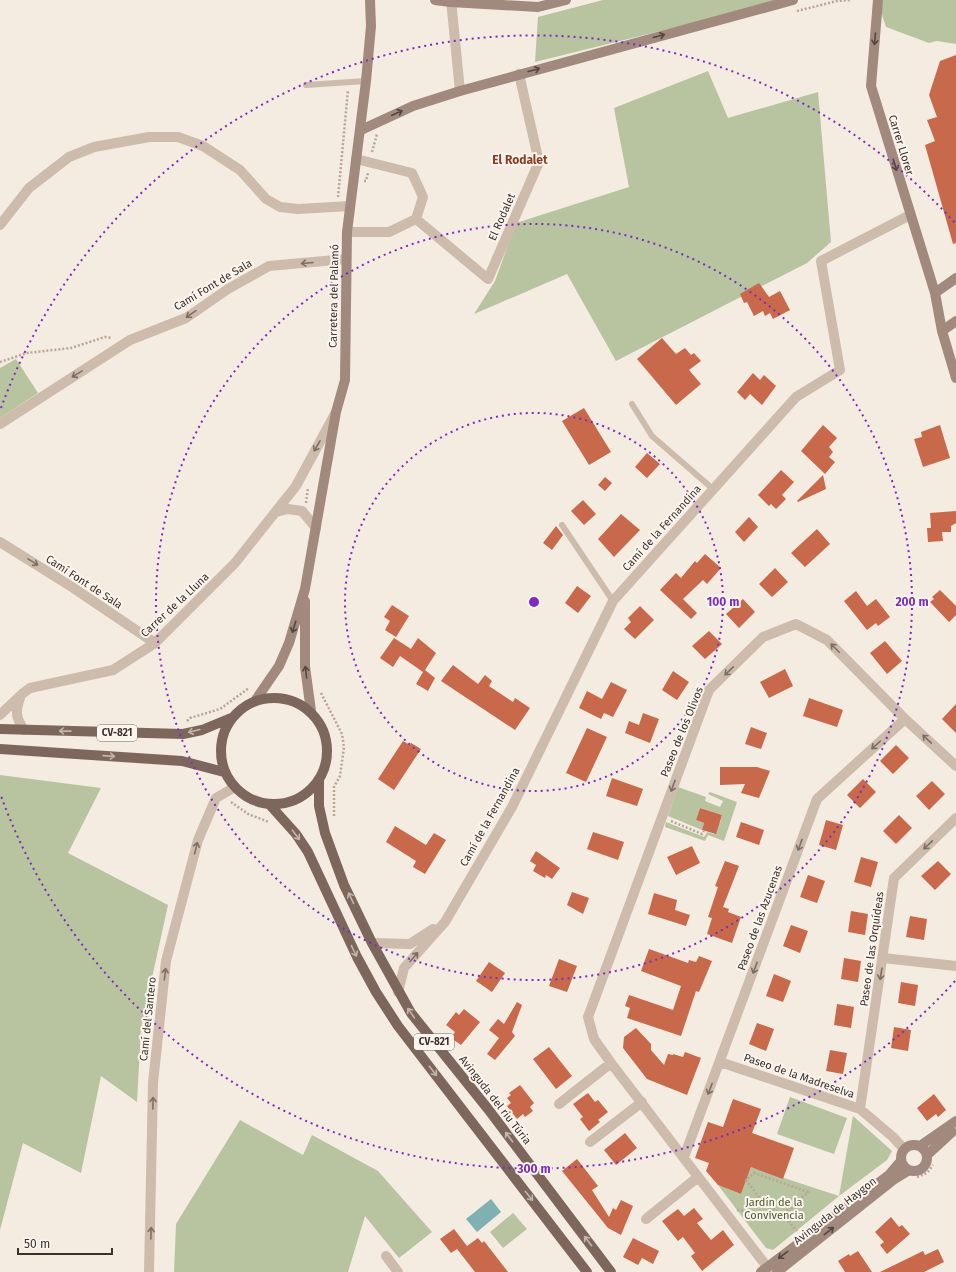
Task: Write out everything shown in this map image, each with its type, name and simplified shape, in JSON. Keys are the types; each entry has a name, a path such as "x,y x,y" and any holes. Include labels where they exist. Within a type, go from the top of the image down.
{"main road":[{"name":"CV-821","path":"0,729 183,734 202,730 231,718 245,705 255,701 274,697 286,698 311,711 322,725 328,757 319,779 309,790 297,798 285,803 270,806"},
{"name":"CV-821","path":"231,718 225,730 221,744 224,772 234,787 252,800 270,806 296,834 308,852 357,957 376,992 398,1026 588,1272"},
{"name":"CV-821","path":"0,749 182,761 224,772"},
{"name":"Avinguda del riu Túria","path":"319,779 319,806 325,833 344,885 398,992 411,1013 488,1109 611,1272"}],"street":[{"name":"Carretera del Palamó","path":"255,701 279,666 284,655 305,589 336,412 345,380 347,232 361,130 372,26 370,0"},
{"path":"435,0 538,7 566,0"},
{"path":"361,130 413,106 460,90 793,0"},
{"name":"Carrer Llorer","path":"878,0 871,86 935,293 942,332 956,378"},
{"path":"450,1 460,90"},
{"name":"El Rodalet","path":"416,219 488,279 539,162 519,74"},
{"path":"0,224 29,188 69,157 94,147 149,137 178,137 203,146 240,170 266,199 280,207 298,209 350,206"},
{"path":"347,232 389,232 416,219 423,197 412,174 356,160"},
{"name":"Camí de la Fernandina","path":"398,992 404,968 444,922 512,807 613,601 796,397 840,370 821,260 910,215"},
{"name":"Camí Font de Sala","path":"0,424 130,340 186,318 228,288 269,266 346,259"},
{"path":"935,293 956,278"},
{"path":"942,332 956,321"},
{"name":"Carrer de la Lluna","path":"0,715 30,688 113,670 155,643 194,606 235,563 276,512 296,486 336,412"},
{"path":"276,512 288,509 302,511 316,528"},
{"name":"Camí Font de Sala","path":"0,542 72,587 155,643"},
{"name":"Carretera del Palamó","path":"305,589 305,667 311,711"},
{"name":"Paseo de los Olivos","path":"766,1270 684,1157 594,1039 588,1016 709,690 763,637 796,624 827,640 905,719 956,766"},
{"path":"22,694 16,709 17,718 24,730"},
{"name":"Paseo de las Azucenas","path":"684,1157 816,799 905,719"},
{"name":"Camí del Santero","path":"149,1272 153,1083 166,961 198,840 216,798 234,787"},
{"name":"Paseo de las Orquídeas","path":"860,1109 894,878 956,818"},
{"path":"372,943 410,944 444,922"},
{"path":"883,958 956,966"},
{"name":"Paseo de la Madreselva","path":"720,1062 860,1109 893,1137 904,1149"},
{"path":"559,1104 611,1063"},
{"path":"590,1142 642,1102"},
{"path":"920,1146 927,1155 927,1160 924,1166 918,1170 909,1170 901,1161 900,1155 904,1149 909,1145 920,1146 956,1121"},
{"path":"927,1155 956,1130"},
{"name":"Avinguda de Haygon","path":"766,1270 888,1175 901,1161"},
{"name":"Avinguda de Haygon","path":"777,1272 893,1180 909,1170"},
{"path":"646,1219 698,1178"},
{"path":"386,1256 398,1272"}],"lane":[{"path":"306,85 366,81"},
{"path":"632,404 652,436 713,489"},
{"path":"562,525 613,601"}],"path":[{"path":"791,13 837,1 851,0"},
{"path":"337,207 348,82"},
{"path":"340,178 366,181 378,132"},
{"path":"332,197 338,196"},
{"path":"0,362 27,353 70,348 105,337 130,340"},
{"path":"306,515 306,495 310,481"},
{"path":"183,734 185,723 190,718 220,709 252,686"},
{"path":"320,689 321,695 339,726 344,747 340,776 334,786 334,819 325,833"},
{"path":"222,794 248,814 274,823"},
{"path":"662,817 702,834 704,831"},
{"path":"736,1209 783,1215 808,1192 754,1173 746,1180 764,1204 783,1215 804,1239"}],"green space":[{"path":"603,0 786,0 535,62 538,17"},
{"path":"877,0 956,0 956,44 937,41 929,43 886,27"},
{"path":"708,71 728,118 818,92 831,242 807,263 616,361 567,274 474,314 495,281 516,223 629,187 614,108"},
{"path":"16,359 38,393 0,418 0,368"},
{"path":"0,775 101,788 68,853 168,905 141,1028 137,1102 101,1076 81,1173 23,1143 0,1230"},
{"path":"678,787 706,797 705,801 720,807 723,801 708,794 710,792 737,802 724,841 708,835 705,841 665,827 666,822 704,837 707,832 714,834 718,823 720,823 722,815 700,808 696,820 704,823 702,830 668,816"},
{"path":"790,1097 847,1118 834,1154 777,1134"},
{"path":"853,1116 892,1151 887,1160 839,1196"},
{"path":"240,1120 303,1155 312,1135 378,1171 432,1232 399,1258 365,1216 348,1272 174,1272 176,1224"},
{"name":"Jardín de la Convivencia","path":"751,1167 839,1196 773,1250 766,1248 718,1185 741,1194"},
{"path":"513,1213 527,1229 503,1248 490,1232"}],"water":[{"path":"491,1199 501,1212 477,1232 466,1219"}],"building":[{"path":"956,55 956,243 953,244 925,145 935,141 927,120 937,117 929,95 940,61"},
{"path":"759,283 769,297 780,291 790,310 773,319 770,313 765,316 763,311 754,316 747,302 744,303 740,294"},
{"path":"662,338 676,354 685,348 691,355 694,353 701,361 689,370 701,384 676,405 637,359"},
{"path":"753,373 760,380 764,375 776,386 762,405 750,394 745,400 737,392"},
{"path":"584,408 611,452 589,465 562,421"},
{"path":"823,425 837,438 829,447 833,452 829,457 835,462 825,474 801,451"},
{"path":"940,425 950,458 923,467 914,439 922,437 921,432"},
{"path":"647,453 660,464 647,478 635,467"},
{"path":"781,470 794,482 782,495 786,499 776,509 771,504 769,506 758,495"},
{"path":"823,475 826,489 798,502 797,501"},
{"path":"605,477 612,483 605,491 598,485"},
{"path":"583,500 596,514 584,525 571,511"},
{"path":"956,511 956,523 951,526 951,532 942,532 943,541 928,542 927,528 931,528 930,513"},
{"path":"621,514 640,530 614,557 598,539"},
{"path":"749,517 758,527 744,542 735,532"},
{"path":"556,526 563,535 552,550 543,543"},
{"path":"817,529 830,544 805,567 791,553"},
{"path":"705,554 721,568 707,584 703,580 683,599 697,613 691,619 660,590 676,573 681,578 695,561 697,563"},
{"path":"775,568 788,582 772,597 759,584"},
{"path":"577,586 591,596 578,613 565,603"},
{"path":"940,590 956,606 956,615 949,622 930,602 934,599 932,597"},
{"path":"856,591 867,606 876,599 890,617 878,626 876,623 867,630 844,601"},
{"path":"743,599 755,612 739,628 726,614"},
{"path":"392,605 409,616 396,637 385,630 390,621 384,617"},
{"path":"640,606 654,620 635,639 624,629 631,622 628,618"},
{"path":"709,631 722,644 705,659 692,646"},
{"path":"394,638 411,649 418,638 436,653 425,670 435,678 428,691 416,684 423,672 400,656 393,667 380,658"},
{"path":"885,641 902,661 887,674 870,653"},
{"path":"453,665 478,684 485,675 492,681 489,686 513,702 515,698 530,708 515,730 441,681"},
{"path":"785,669 793,686 769,698 760,682"},
{"path":"673,671 689,682 677,700 662,690"},
{"path":"611,682 627,690 613,717 604,713 601,719 579,708 587,691 602,699"},
{"path":"809,698 843,710 837,727 803,716"},
{"path":"956,704 956,733 942,719"},
{"path":"643,713 659,719 650,743 625,733 629,721 639,725"},
{"path":"751,727 767,733 761,749 745,744"},
{"path":"587,728 607,737 586,782 566,773"},
{"path":"403,741 410,745 411,743 421,749 394,790 378,779"},
{"path":"896,745 909,758 893,774 880,761"},
{"path":"720,767 757,767 770,771 759,798 741,793 745,784 720,785"},
{"path":"612,778 643,789 637,806 606,796"},
{"path":"863,779 876,792 860,808 847,795"},
{"path":"932,781 945,794 929,810 916,796"},
{"path":"700,808 722,815 716,834 702,830 704,823 696,820"},
{"path":"899,815 912,828 896,844 883,831"},
{"path":"826,820 843,825 836,850 819,845"},
{"path":"741,822 764,830 759,845 736,837"},
{"path":"395,826 426,845 434,833 446,840 425,874 413,867 416,861 386,842"},
{"path":"593,832 624,842 618,860 587,849"},
{"path":"692,846 700,863 676,875 667,857"},
{"path":"536,851 560,868 552,879 546,875 545,878 533,871 536,865 530,861"},
{"path":"861,857 878,862 871,887 854,882"},
{"path":"725,861 739,866 723,907 729,909 728,912 741,917 732,943 707,934 712,918 708,917 718,887 715,886"},
{"path":"938,861 951,874 935,890 921,876"},
{"path":"808,875 825,881 817,903 800,897"},
{"path":"572,892 589,898 583,914 567,905"},
{"path":"654,893 677,900 675,910 690,915 686,926 648,914"},
{"path":"851,911 868,914 865,935 848,932"},
{"path":"910,916 927,919 924,940 906,937"},
{"path":"791,925 808,931 800,953 783,946"},
{"path":"649,949 688,963 689,960 696,962 699,956 712,961 699,992 696,991 681,1036 627,1018 630,1008 625,1006 629,995 673,1010 681,986 641,971"},
{"path":"844,958 861,961 858,982 841,979"},
{"path":"559,959 577,966 567,992 549,986"},
{"path":"489,962 505,973 492,992 476,981"},
{"path":"774,974 791,981 783,1002 766,996"},
{"path":"901,982 918,985 915,1006 898,1003"},
{"path":"517,1002 522,1005 512,1032 515,1036 495,1060 487,1054 499,1038 489,1030 498,1019 504,1024"},
{"path":"837,1004 854,1007 851,1028 834,1025"},
{"path":"464,1009 480,1022 461,1045 451,1038 455,1032 446,1025 456,1012 459,1015"},
{"path":"757,1023 774,1029 766,1051 749,1044"},
{"path":"894,1027 911,1030 908,1051 891,1048"},
{"path":"636,1028 651,1044 651,1050 664,1065 668,1054 683,1057 685,1052 701,1058 687,1095 647,1079 623,1048 624,1037"},
{"path":"549,1047 572,1076 556,1089 533,1059"},
{"path":"830,1050 847,1053 843,1074 826,1071"},
{"path":"520,1085 534,1103 530,1107 533,1111 525,1117 523,1114 517,1119 507,1106 511,1103 507,1098 511,1095 509,1093"},
{"path":"588,1093 595,1102 598,1100 608,1112 598,1120 600,1122 589,1131 580,1119 583,1117 573,1104"},
{"path":"934,1094 946,1110 938,1117 936,1114 927,1121 917,1108"},
{"path":"733,1099 761,1109 752,1133 794,1148 783,1179 751,1167 741,1194 718,1185 706,1171 709,1163 695,1158 708,1122 723,1127"},
{"path":"625,1133 637,1148 616,1165 604,1150"},
{"path":"577,1159 598,1186 592,1190 609,1217 613,1208 616,1210 621,1200 633,1206 621,1235 608,1228 562,1171"},
{"path":"694,1208 703,1219 697,1223 711,1240 723,1230 734,1245 702,1271 691,1256 695,1253 683,1237 678,1241 662,1221 678,1209 684,1216"},
{"path":"891,1217 899,1227 902,1225 910,1234 887,1254 880,1245 884,1242 875,1232"},
{"path":"454,1229 467,1246 478,1238 482,1243 484,1241 508,1272 475,1272 457,1249 451,1253 440,1239"},
{"path":"633,1238 659,1251 653,1264 642,1258 638,1265 623,1257"},
{"path":"938,1249 944,1262 924,1272 880,1272 923,1251 925,1255"},
{"path":"858,1251 872,1272 845,1272 838,1261 849,1254 850,1256"}],"district":[{"name":"El Rodalet","path":"520,160"}]}
